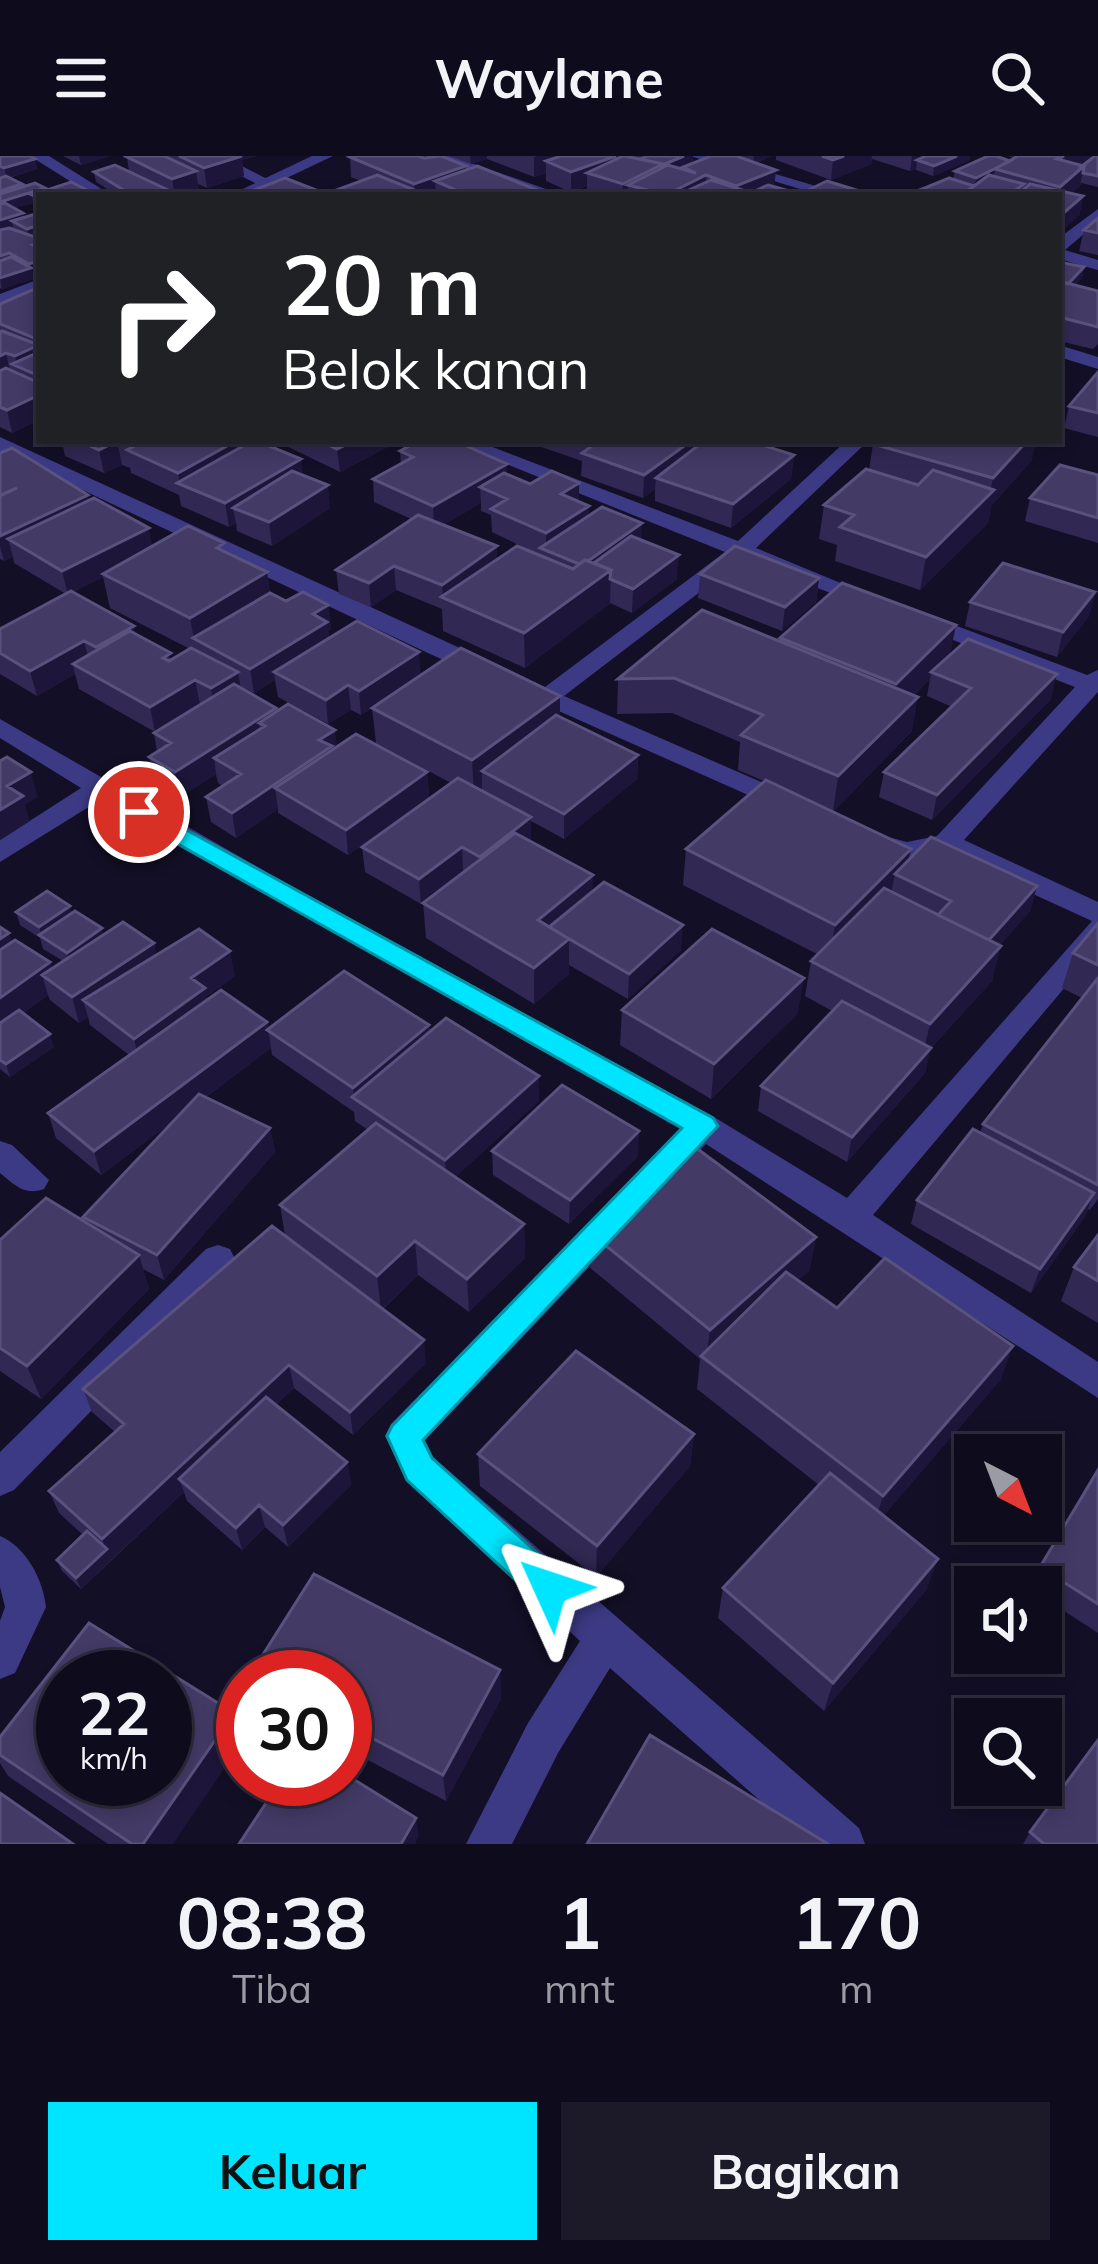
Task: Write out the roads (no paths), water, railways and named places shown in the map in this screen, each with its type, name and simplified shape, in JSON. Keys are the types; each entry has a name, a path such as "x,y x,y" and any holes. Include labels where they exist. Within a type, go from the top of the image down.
{"street":[{"path":"38,156 98,192"},
{"path":"210,156 265,182"},
{"path":"244,192 325,156"},
{"path":"435,156 546,192"},
{"path":"698,156 827,192"},
{"path":"1062,247 1098,214"},
{"path":"1062,251 1098,265"},
{"path":"2,299 36,285"},
{"path":"1062,352 1098,363"},
{"path":"0,443 547,698 890,849 907,851 946,843 1094,681 467,444"},
{"path":"547,698 741,550 855,444"},
{"path":"0,727 98,790 703,1126 853,1216 937,1279 1098,1382"},
{"path":"0,853 98,790"},
{"path":"946,843 1098,914"},
{"path":"853,1216 1098,929"},
{"path":"703,1126 404,1436 420,1469 843,1844"},
{"path":"0,1154 32,1180"},
{"path":"0,1478 218,1259"},
{"path":"0,1555 26,1595 28,1615 0,1659"},
{"path":"488,1844 543,1738 606,1637"}]}
